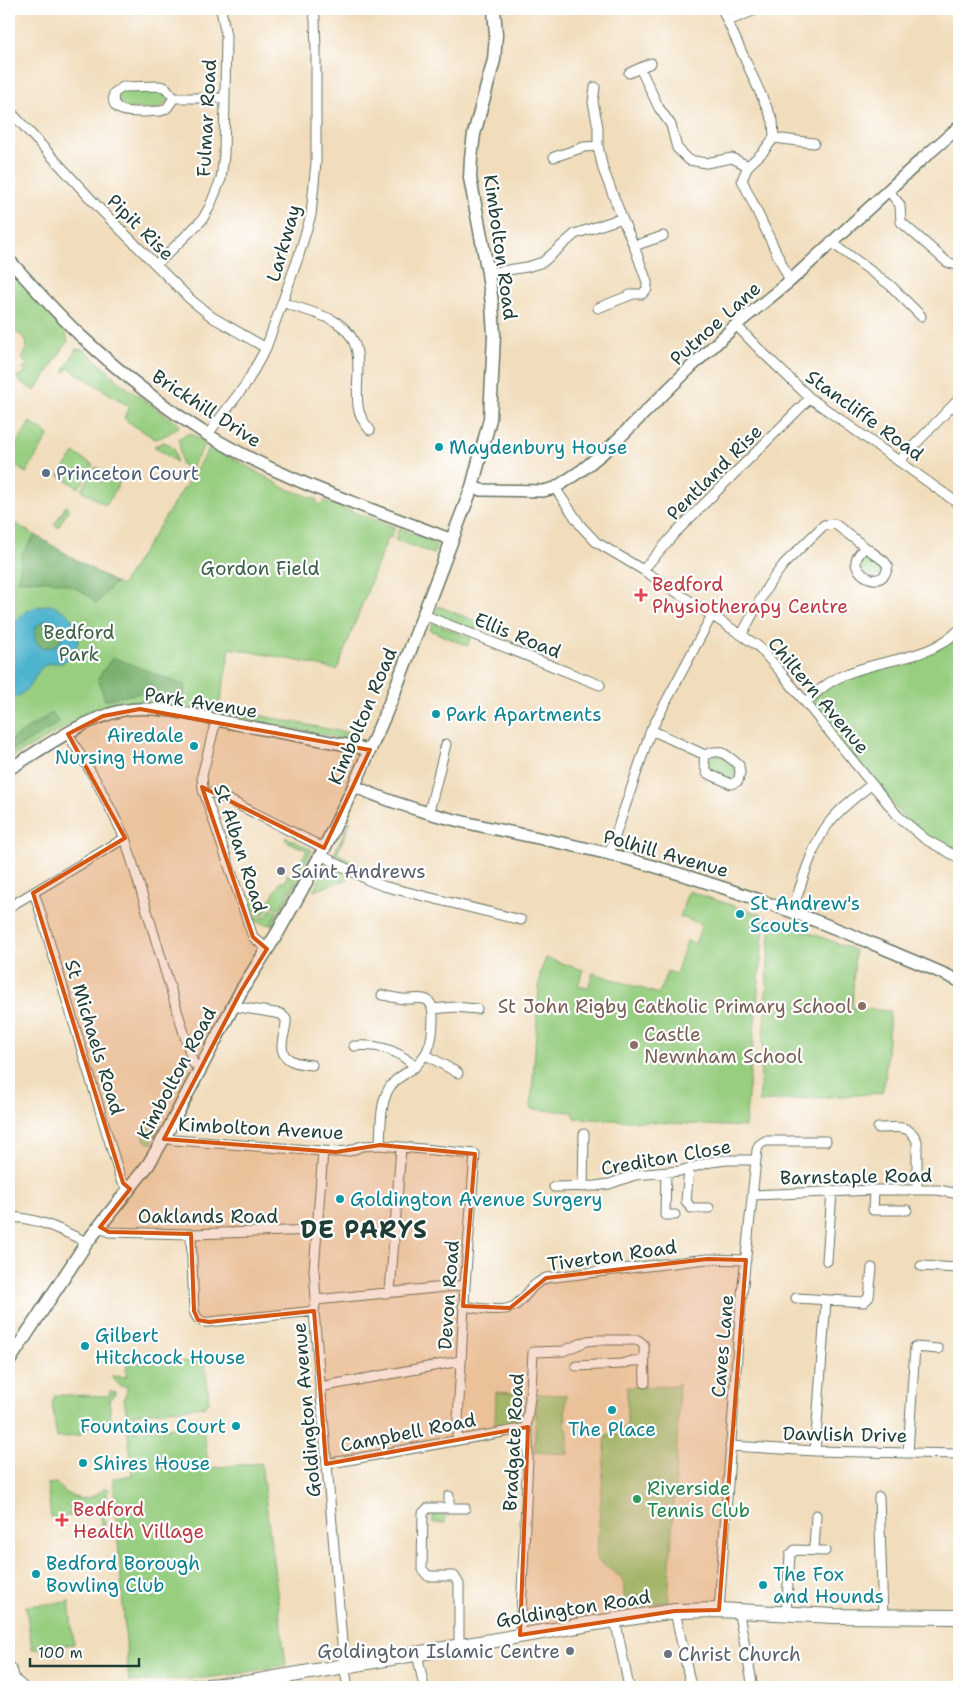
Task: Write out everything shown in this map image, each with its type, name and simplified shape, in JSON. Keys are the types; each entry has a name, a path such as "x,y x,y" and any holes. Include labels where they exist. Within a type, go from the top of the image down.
{"main road":[{"name":"Kimbolton Road","path":"9,1360 87,1242 148,1165 233,1006 323,851 370,750 424,615 472,487 490,419 494,335 488,273 470,178 470,158 474,134 494,60 496,35 494,9"},
{"name":"Goldington Road","path":"195,1687 247,1685 520,1635 676,1611 738,1610 834,1616 959,1617"},
{"path":"9,1668 13,1681 20,1687"}],"street":[{"name":"Fulmar Road","path":"156,265 202,220 216,194 221,178 224,155 226,36 221,9"},
{"name":"Larkway","path":"208,434 246,384 266,348 311,215 316,162 316,44 313,9"},
{"path":"722,9 773,121 774,138 748,166 742,180 790,281"},
{"path":"728,21 758,9"},
{"path":"629,73 651,63"},
{"path":"640,68 659,108 670,125 677,148 689,160 706,163 732,158 748,166"},
{"path":"160,86 166,88 174,98 167,108 161,111 123,112 114,104 113,98 114,93 123,87 160,86"},
{"path":"595,87 593,102 598,127 598,146 603,169 648,282 648,289 642,294 634,294 598,308"},
{"path":"174,98 225,98"},
{"name":"Pipit Rise","path":"9,110 101,210 190,299 212,317 266,348"},
{"name":"Putnoe Lane","path":"472,487 481,490 543,491 555,488 582,470 610,447 736,325 790,281 959,127"},
{"path":"774,138 814,143"},
{"path":"554,157 584,147 598,146"},
{"path":"888,190 900,205 901,222 947,262 959,266"},
{"path":"488,273 527,267 543,262 575,234 622,218"},
{"path":"634,246 663,236"},
{"path":"831,242 890,286 921,316"},
{"name":"Brickhill Drive","path":"9,260 81,336 132,380 208,434 258,462 289,476 452,540"},
{"path":"282,302 334,321 351,336 356,344 358,355 358,407 361,416 370,430"},
{"name":"Stancliffe Road","path":"736,325 810,398 900,460 959,504"},
{"name":"Pentland Rise","path":"643,570 676,532 810,398"},
{"path":"900,460 959,399"},
{"name":"Chiltern Avenue","path":"555,488 596,542 742,634 767,656 898,816 925,839 959,858"},
{"path":"742,634 769,584 784,564 824,525 835,524 865,547"},
{"name":"Ellis Road","path":"424,615 600,686"},
{"path":"610,854 651,730 712,615"},
{"path":"806,702 824,685 843,675 867,667 922,654 940,645 959,630"},
{"name":"Park Avenue","path":"9,768 103,716 140,709 159,710 216,720 370,750"},
{"name":"St Alban Road","path":"216,720 202,776 204,792 253,937 267,949"},
{"path":"651,730 705,755"},
{"path":"68,734 98,784 126,838 193,1063 201,1068"},
{"path":"429,812 446,744"},
{"path":"792,912 821,836 829,823 842,809 872,784"},
{"name":"Polhill Avenue","path":"354,786 398,805 610,854 684,874 855,936 959,981"},
{"path":"204,792 215,793 323,851 368,880 383,886 521,920"},
{"path":"9,907 126,838"},
{"name":"St Michaels Road","path":"33,893 121,1180 130,1189"},
{"path":"380,1145 382,1111 388,1090 395,1081 415,1067 426,1055 431,1040 432,1009 431,1003 426,999 406,1000 382,994"},
{"path":"233,1006 281,1014 286,1019 287,1025 282,1046 284,1054 290,1060 299,1064 312,1065"},
{"path":"432,1009 455,1007 477,1009"},
{"path":"354,1046 377,1046 394,1051 407,1058 415,1067"},
{"path":"426,1055 458,1073"},
{"path":"878,1128 907,1129 914,1135 917,1141 917,1190"},
{"path":"755,1160 760,1145 765,1141 822,1141 817,1131"},
{"name":"Crediton Close","path":"583,1187 584,1134"},
{"name":"Kimbolton Avenue","path":"164,1138 323,1151 349,1151 362,1146 380,1145 475,1154"},
{"path":"390,1292 401,1148"},
{"name":"Goldington Avenue","path":"323,1151 314,1270 316,1300 314,1311 344,1666 348,1687"},
{"name":"Devon Road","path":"457,1439 460,1361 475,1154"},
{"name":"Crediton Close","path":"554,1187 583,1187 609,1184 635,1175 666,1173 726,1160 755,1160"},
{"name":"Caves Lane","path":"719,1610 740,1314 755,1160"},
{"path":"689,1169 686,1201 691,1208 709,1208"},
{"path":"666,1173 665,1215 675,1215"},
{"path":"874,1190 873,1210 907,1210"},
{"name":"Barnstaple Road","path":"753,1195 874,1190 938,1190 959,1194"},
{"path":"828,1261 832,1191"},
{"path":"9,1215 57,1227 87,1242"},
{"name":"Oaklands Road","path":"100,1227 109,1232 191,1234 317,1230"},
{"path":"191,1234 194,1311 198,1320 203,1323 314,1311"},
{"name":"Tiverton Road","path":"464,1306 502,1310 510,1308 517,1304 535,1283 546,1278 707,1259 746,1260"},
{"path":"921,1266 959,1268"},
{"path":"796,1298 864,1302 869,1297 872,1268"},
{"path":"316,1300 465,1285"},
{"path":"815,1451 826,1300"},
{"name":"Bradgate Road","path":"520,1635 528,1435 526,1428 532,1390 534,1352 563,1351 587,1341 638,1340 644,1345 645,1383"},
{"path":"908,1452 915,1347 938,1348"},
{"path":"320,1387 460,1361"},
{"path":"576,1366 644,1361"},
{"name":"Campbell Road","path":"326,1464 526,1428"},
{"name":"Dawlish Drive","path":"730,1446 815,1451 959,1454"},
{"path":"449,1496 449,1508"},
{"path":"879,1497 883,1617"},
{"path":"459,1646 459,1584 454,1576 428,1576 422,1569 423,1513 428,1508 465,1508"},
{"path":"814,1550 816,1515"},
{"path":"786,1613 790,1556 795,1550 825,1551"},
{"path":"738,1610 753,1687"},
{"path":"676,1611 691,1687"},
{"path":"615,1619 629,1687"},
{"path":"417,1654 424,1687"}],"highlighted area":[{"path":"140,709 370,750 324,848 202,787 253,937 267,949 241,991 164,1139 336,1152 380,1145 475,1154 463,1306 510,1308 546,1278 707,1259 746,1260 719,1610 675,1611 520,1635 528,1427 326,1464 314,1311 209,1322 198,1320 194,1311 191,1234 109,1232 100,1227 130,1189 123,1183 33,893 125,838 68,734 103,716"}],"green space":[{"path":"159,89 169,99 160,109 120,108 116,94 119,91"},
{"path":"9,270 64,328 68,341 35,391 19,381 17,377 26,372 23,368 28,365 22,359 27,349 26,339 15,331 9,332"},
{"path":"76,349 85,350 123,385 180,425 168,434 155,439 127,421 124,417 130,407 69,368 66,372 64,371"},
{"path":"30,422 49,435 26,473 9,462 9,456"},
{"path":"190,433 206,443 190,470 181,464 179,438"},
{"path":"164,442 171,445 174,449 176,462 154,446"},
{"path":"211,446 285,488 316,499 320,505 324,501 395,527 391,538 388,537 337,670 230,648 218,714 129,704 112,707 87,715 9,759 9,520 121,586 191,477 194,477 196,474 195,470"},
{"path":"74,453 93,465 79,488 59,476"},
{"path":"96,467 120,482 113,496 105,505 81,490"},
{"path":"66,506 69,508 58,528 54,525"},
{"path":"399,528 432,541 436,546 434,554 395,540"},
{"path":"35,535 115,583 96,604 80,590 61,583 40,580 18,581 22,554"},
{"path":"863,554 868,555 882,566 881,573 874,578 857,566"},
{"path":"438,606 478,622 474,631 438,616 436,612"},
{"path":"48,620 58,624 62,634 58,644 48,648 38,644 34,634 38,624"},
{"path":"435,623 471,638 467,646 430,630 432,624"},
{"path":"959,634 959,853 930,839 903,817 812,708 814,697 844,678 917,660 942,647"},
{"path":"113,657 185,686 183,697 141,693 105,700 98,678"},
{"path":"222,708 358,735 357,741 221,715"},
{"path":"52,713 59,723 9,753 9,741"},
{"path":"719,754 736,767 734,780 728,780 710,770 708,762 712,756"},
{"path":"350,821 337,853 360,866 358,870 333,856"},
{"path":"286,837 312,850 302,868 298,866 307,850 290,843 285,839"},
{"path":"316,849 312,860 275,923 275,928 271,926"},
{"path":"328,864 350,875 348,879 313,891"},
{"path":"286,874 292,877 294,874 298,876 279,909 268,903 281,881 284,883 287,877"},
{"name":"Castle Newnham School","path":"688,891 765,916 745,1127 575,1118 572,1112 531,1109 540,973 546,958 583,970 578,986 588,988 593,973 659,994 667,971 676,974 687,941 695,944 702,924 680,917"},
{"path":"246,894 268,908 263,916 250,908"},
{"path":"273,909 277,912 270,925 254,921 251,913 262,918 266,917 270,910"},
{"name":"St John Rigby Catholic Primary School","path":"771,918 855,950 852,1008 890,1011 885,1080 882,1093 759,1102"},
{"path":"156,1118 160,1129 155,1137 150,1119"},
{"path":"149,1125 153,1140 151,1144 145,1141 141,1128"},
{"path":"127,1356 130,1363 205,1361 209,1402 205,1406 134,1414 134,1418 127,1417 124,1398 127,1386 120,1386 111,1376 126,1377"},
{"name":"Riverside Tennis Club","path":"679,1384 668,1602 625,1607 623,1579 596,1559 606,1435 620,1435 620,1428 627,1428 627,1387 675,1386"},
{"path":"110,1391 115,1392 115,1395 109,1400 112,1427 102,1424 85,1427 81,1435 57,1438 52,1404 55,1395 109,1396"},
{"path":"496,1392 523,1394 520,1419 511,1424 495,1426"},
{"path":"537,1394 566,1395 565,1424 568,1433 568,1454 534,1452"},
{"path":"196,1425 196,1427 203,1428 209,1468 261,1463 286,1665 204,1678 129,1682 113,1478 132,1476 128,1431 135,1427 135,1431"},
{"path":"56,1483 73,1497 79,1498 91,1497 104,1488 109,1489 103,1508 105,1524 103,1528 100,1515 71,1512 71,1516 51,1518 47,1484"},
{"path":"433,1514 445,1514 445,1523 433,1523"},
{"path":"69,1602 74,1644 32,1649 26,1606"}],"water":[{"path":"49,605 68,614 78,630 76,647 71,656 62,663 47,664 43,667 24,692 9,701 11,627 27,611","holes":["51,620 59,627 62,633 61,639 57,644 44,648 39,645 34,634 38,625"]}],"place":[{"name":"Maydenbury House","path":"439,447"},
{"name":"Princeton Court","path":"46,473"},
{"name":"Bedford Physiotherapy Centre","path":"641,595"},
{"name":"Park Apartments","path":"436,714"},
{"name":"Airedale Nursing Home","path":"194,746"},
{"name":"Saint Andrews","path":"281,871"},
{"name":"St Andrew's Scouts","path":"740,914"},
{"name":"St John Rigby Catholic Primary School","path":"862,1006"},
{"name":"Castle Newnham School","path":"634,1045"},
{"name":"Goldington Avenue Surgery","path":"340,1199"},
{"name":"Gilbert Hitchcock House","path":"85,1346"},
{"name":"The Place","path":"612,1410"},
{"name":"Fountains Court","path":"236,1426"},
{"name":"Shires House","path":"83,1463"},
{"name":"Riverside Tennis Club","path":"637,1499"},
{"name":"Bedford Health Village","path":"62,1520"},
{"name":"Bedford Borough Bowling Club","path":"36,1574"},
{"name":"The Fox and Hounds","path":"763,1585"},
{"name":"Goldington Islamic Centre","path":"570,1651"},
{"name":"Christ Church","path":"668,1654"}],"district":[{"name":"DE PARYS","path":"364,1230"}],"park label":[{"name":"Gordon Field","path":"260,568"},
{"name":"Bedford Park","path":"79,643"}]}
